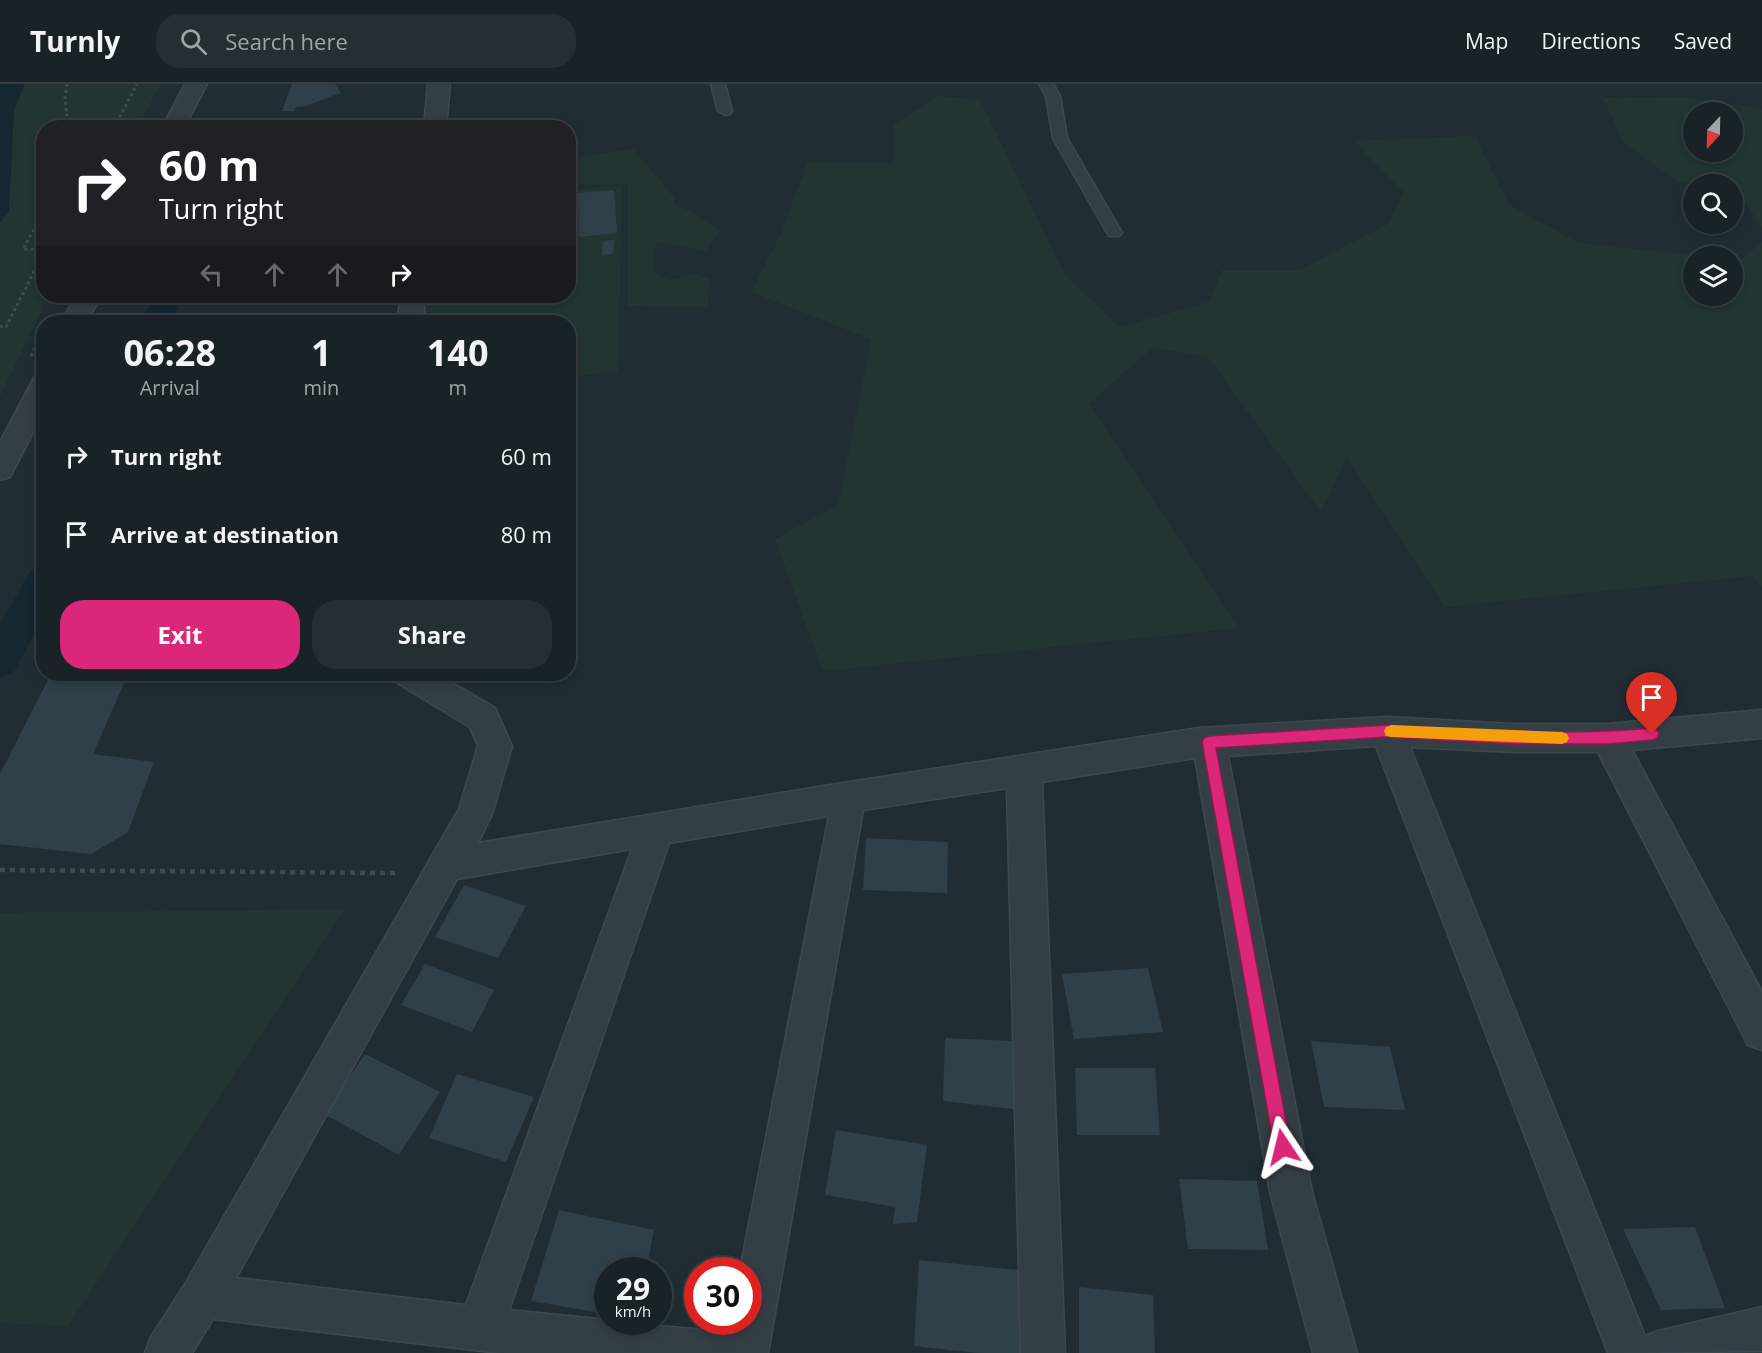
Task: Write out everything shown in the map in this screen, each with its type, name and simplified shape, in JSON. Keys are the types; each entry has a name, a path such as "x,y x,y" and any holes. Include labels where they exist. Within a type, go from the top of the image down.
{"street":[{"path":"177,120 196,84"},
{"path":"436,120 438,84"},
{"path":"0,470 36,399"},
{"path":"167,1353 202,1296 475,814 495,746 483,718 422,681"},
{"path":"448,864 843,798 1209,742 1387,731 1512,738 1608,738 1762,724"},
{"path":"1387,731 1630,1353"},
{"path":"1608,738 1762,1031"},
{"path":"1209,742 1291,1192 1335,1353"},
{"path":"1024,769 1043,1353"},
{"path":"746,1353 847,814 843,798"},
{"path":"480,1329 651,845 650,830"},
{"path":"202,1296 480,1329 719,1353"},
{"path":"1658,1353 1762,1329"}],"lane":[{"path":"718,84 725,111"},
{"path":"1046,84 1053,96 1060,138 1114,233"}],"path":[{"path":"67,84 65,98 67,120"},
{"path":"118,120 137,84"},
{"path":"36,226 23,249 36,250"},
{"path":"0,326 6,327 36,267"},
{"path":"0,870 410,873 448,864"}],"green space":[{"path":"0,84 161,84 141,120 36,120 36,303 46,303 40,315 36,315 36,323 0,396"},
{"path":"938,96 980,100 1065,275 1120,327 1209,302 1222,270 1299,270 1388,224 1404,193 1354,141 1475,136 1509,205 1579,243 1683,254 1683,306 1743,306 1743,258 1762,242 1762,587 1753,576 1445,607 1347,457 1321,512 1208,357 1152,348 1089,404 1238,628 823,671 775,539 838,505 871,339 751,292 781,234 808,162 894,163 894,124"},
{"path":"1686,97 1718,102 1683,102 1683,162 1743,162 1743,106 1762,109 1762,228 1743,202 1743,174 1683,174 1683,182 1676,180 1624,143 1603,98"},
{"path":"633,149 674,197 674,204 694,213 720,231 706,251 657,242 653,258 655,273 669,280 694,274 710,279 707,307 628,306 628,185 576,184 576,157"},
{"path":"622,186 618,371 576,376 576,315 425,315 426,303 576,303 576,189"},
{"path":"344,909 68,1326 0,1323 0,913"}],"water":[{"path":"0,84 25,84 14,110 9,211 0,223"}],"building":[{"path":"292,84 335,84 341,93 306,106 296,107 294,111 282,111"},
{"path":"614,190 617,233 579,237 578,193"},
{"path":"614,240 613,254 602,255 603,241"},
{"path":"47,681 125,681 93,754 154,762 128,832 91,854 0,844 0,774"},
{"path":"866,838 948,842 947,893 863,890"},
{"path":"464,885 526,906 498,958 435,937"},
{"path":"425,964 494,990 472,1032 401,1005"},
{"path":"1148,968 1163,1032 1074,1039 1062,974"},
{"path":"945,1038 1013,1041 1014,1109 943,1101"},
{"path":"1311,1041 1390,1047 1405,1110 1324,1107"},
{"path":"365,1054 440,1092 399,1155 324,1114"},
{"path":"1075,1068 1155,1068 1160,1135 1077,1135"},
{"path":"457,1074 534,1097 506,1162 429,1138"},
{"path":"836,1130 927,1145 917,1222 893,1224 895,1207 825,1195"},
{"path":"1179,1179 1257,1181 1268,1250 1188,1249"},
{"path":"559,1210 654,1230 649,1257 594,1257 594,1312 531,1301"},
{"path":"1695,1227 1725,1308 1661,1310 1623,1229"},
{"path":"919,1260 1028,1271 1025,1353 977,1353 914,1346"},
{"path":"1079,1287 1153,1295 1155,1353 1079,1353"}],"waterway":[{"path":"160,315 165,303"},
{"path":"0,661 36,595"}],"slow traffic":[{"path":"1391,731 1512,738 1562,738"}],"route":[{"path":"1283,1147 1209,742 1387,731 1512,738 1608,738 1652,734"}]}
